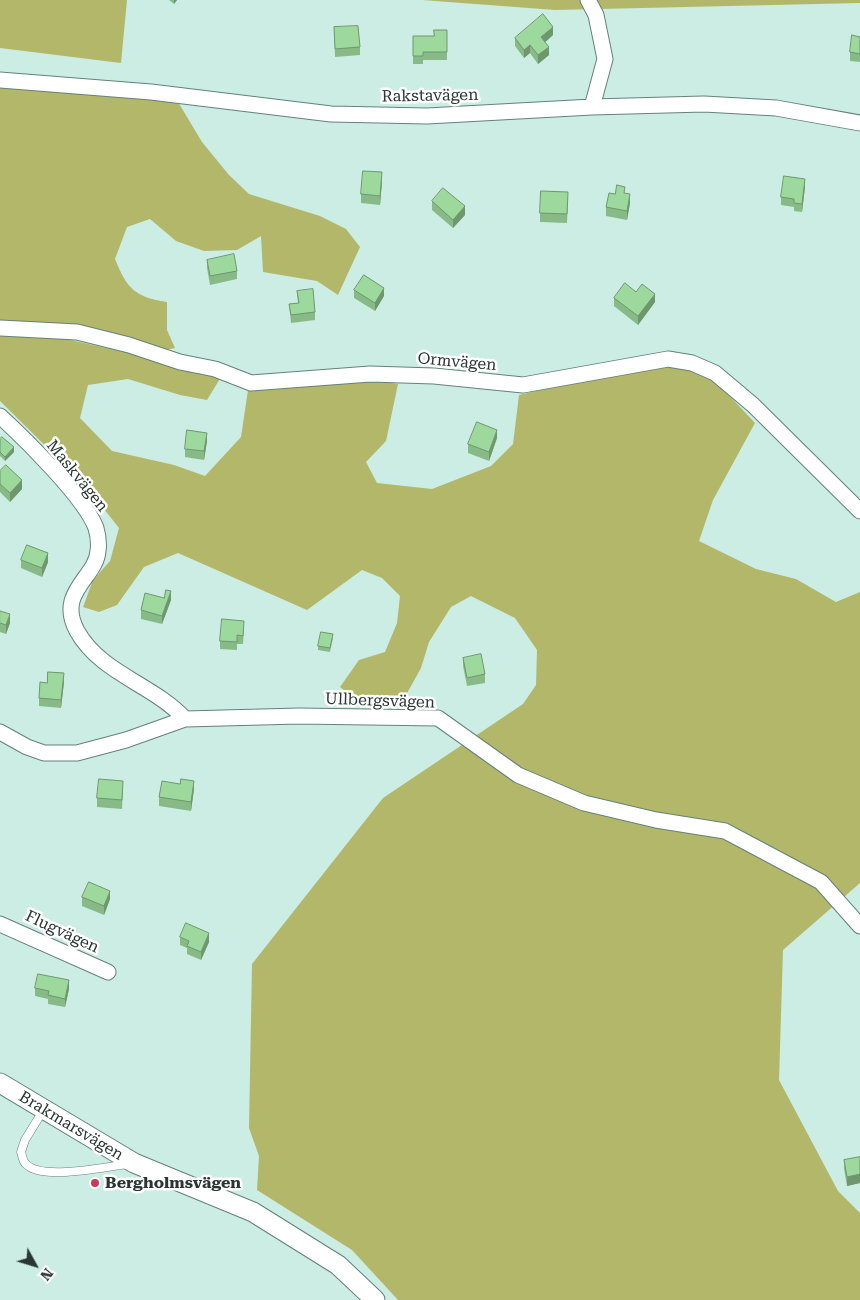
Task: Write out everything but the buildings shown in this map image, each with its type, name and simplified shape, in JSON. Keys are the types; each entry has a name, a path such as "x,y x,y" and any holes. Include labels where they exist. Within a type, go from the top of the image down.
{"street":[{"path":"588,0 596,15 605,59 592,107"},
{"name":"Rakstavägen","path":"0,80 151,92 331,114 427,116 592,107 704,104 776,108 860,123"},
{"name":"Ormvägen","path":"0,328 77,332 129,345 180,362 215,368 251,383 370,374 434,376 523,385 668,360 692,363 715,374 753,405 860,511"},
{"name":"Maskvägen","path":"0,416 46,462 86,510 95,527 98,536 97,557 79,584 72,602 72,617 77,630 101,661 174,707 185,719"},
{"name":"Ullbergsvägen","path":"0,732 27,747 44,752 77,753 142,735 185,719 299,716 438,718 518,775 584,803 656,820 725,831 821,882 860,926"},
{"name":"Flugvägen","path":"0,924 108,972"},
{"name":"Brakmarsvägen","path":"2,1087 44,1108 134,1163 253,1212 338,1265 375,1300"}],"lane":[{"path":"44,1108 25,1140 21,1152 25,1163 50,1173 134,1163"}],"green space":[{"path":"0,0 127,0 121,63 0,48"},
{"path":"422,0 860,0 860,3 555,10"},
{"path":"0,86 178,102 202,142 229,175 249,194 320,216 346,229 360,247 338,295 317,281 263,272 261,236 237,250 204,251 176,241 150,219 127,227 115,259 124,278 134,290 147,297 167,302 167,330 175,348 165,350 0,323"},
{"path":"0,331 35,332 200,369 221,377 207,400 180,395 128,379 88,385 80,418 112,451 174,465 205,476 241,437 248,390 363,379 398,384 386,441 366,462 377,483 432,489 491,466 513,444 519,395 586,379 676,364 710,375 755,423 713,500 699,541 756,569 796,579 836,602 860,592 860,883 783,950 779,1080 838,1191 860,1213 860,1300 398,1300 352,1250 257,1190 259,1156 249,1128 252,964 383,798 523,704 536,685 537,650 515,618 471,596 451,607 429,642 421,668 406,695 361,704 340,687 359,660 385,652 397,623 400,596 382,578 362,570 307,610 178,553 144,567 117,605 99,612 83,607 93,580 110,561 119,528 85,485 0,401"}],"place":[{"name":"Bergholmsvägen","path":"95,1183"}]}
